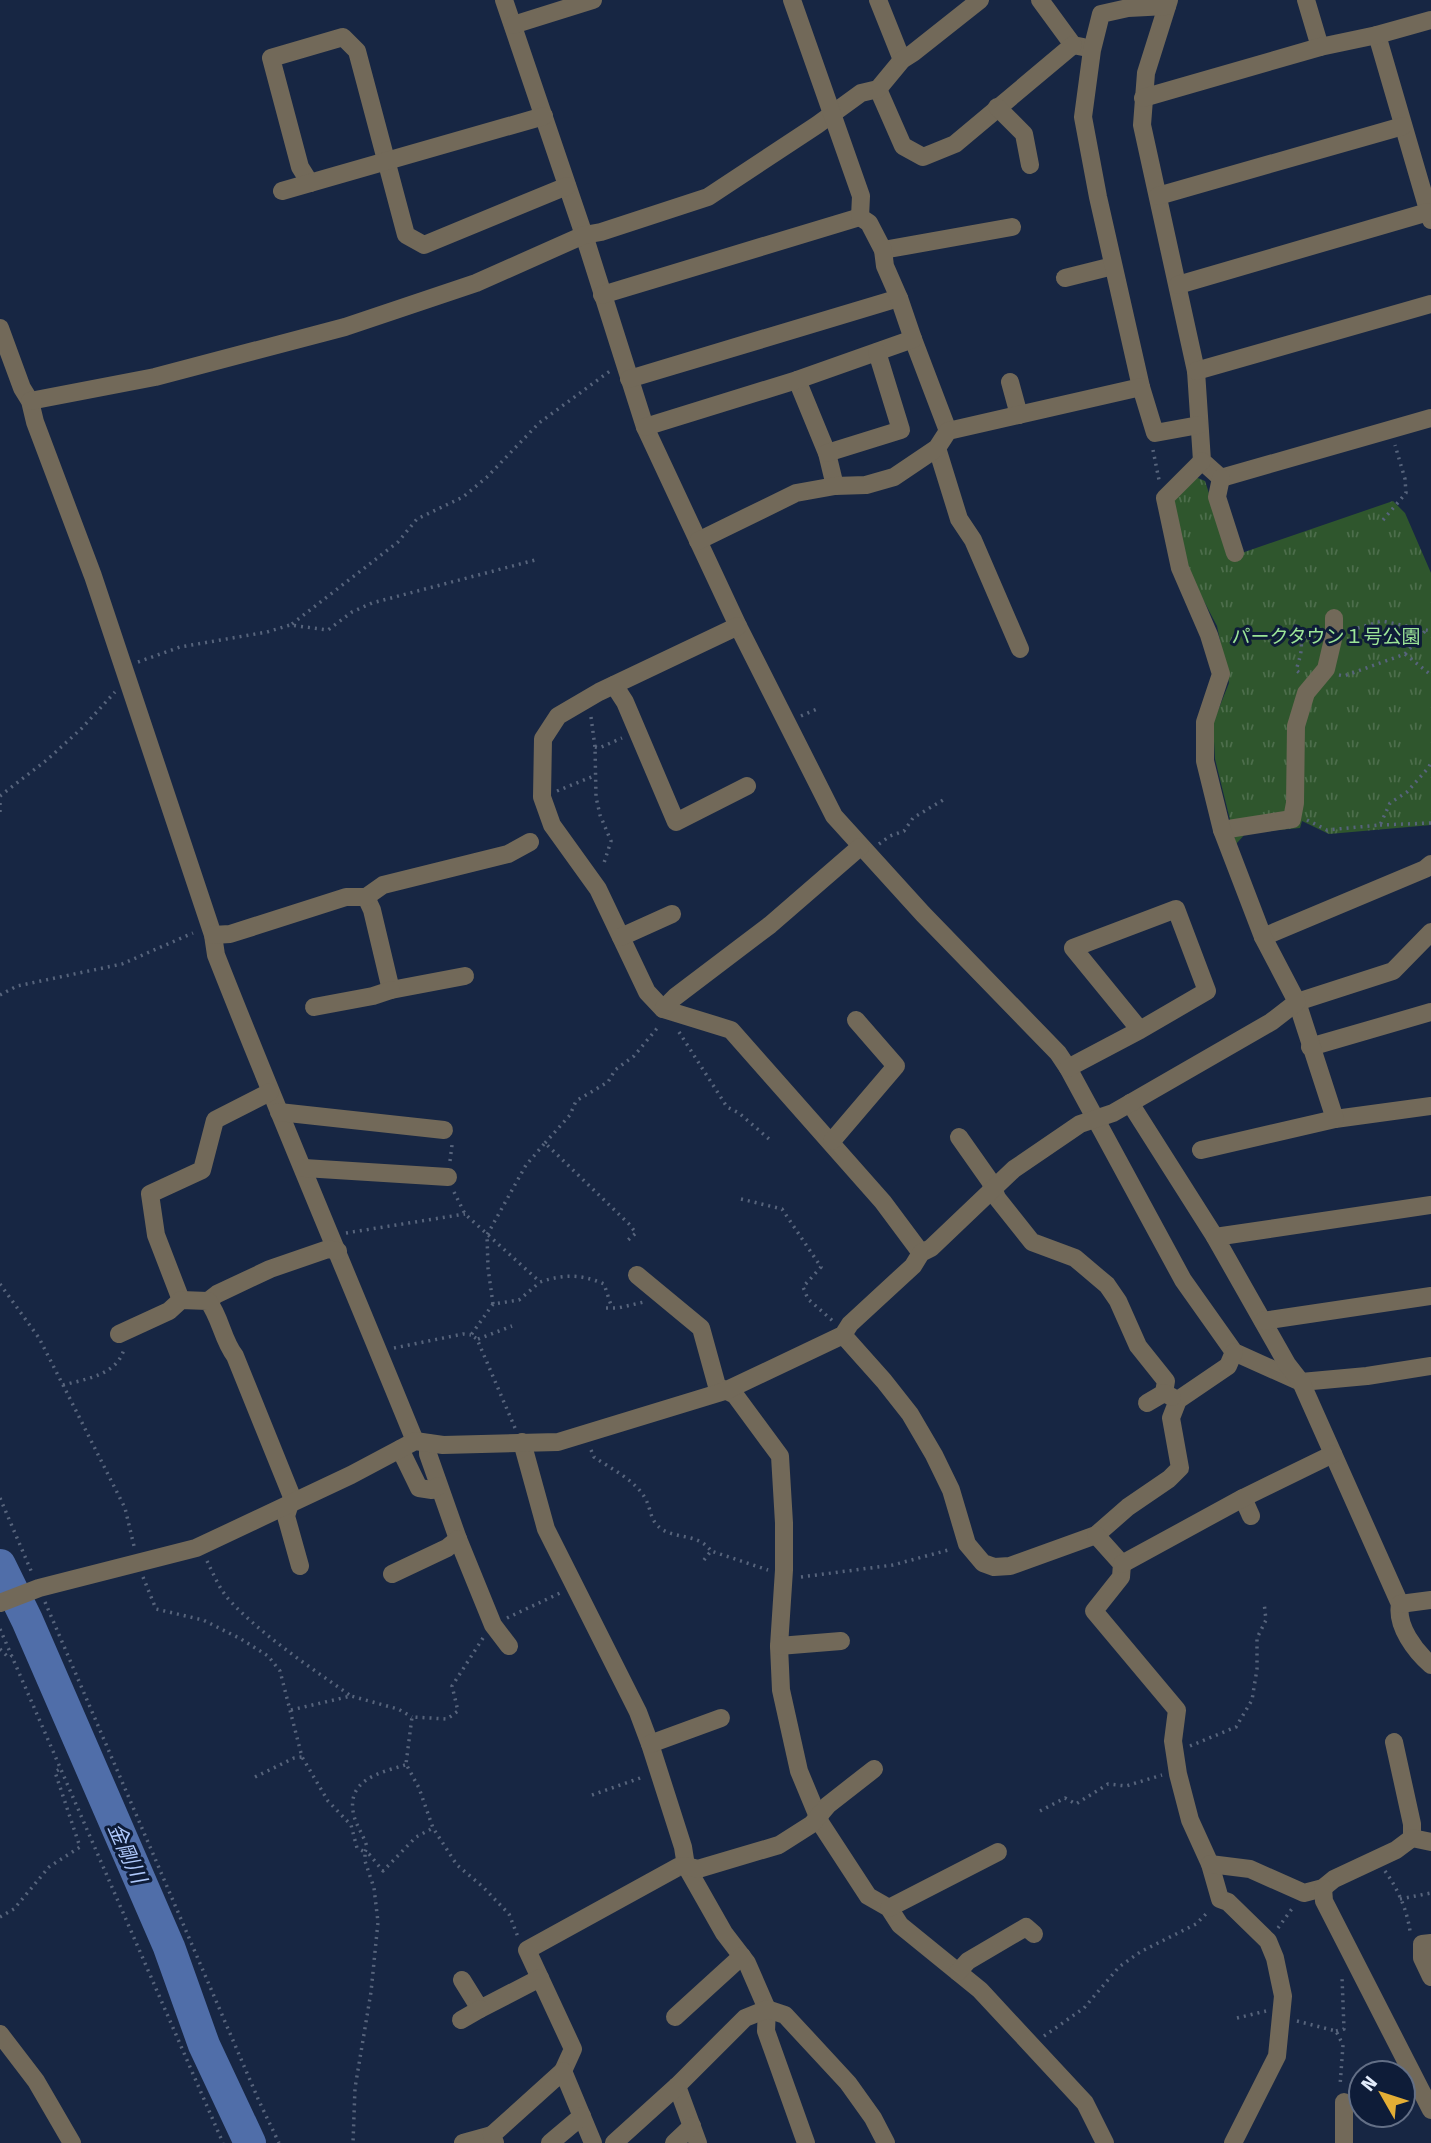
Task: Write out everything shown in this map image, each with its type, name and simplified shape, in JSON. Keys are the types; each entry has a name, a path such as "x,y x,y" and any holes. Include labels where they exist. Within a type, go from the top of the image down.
{"street":[{"path":"504,0 646,426 738,626 834,816 865,852 1058,1053 1183,1280 1234,1352 1301,1382 1367,1376 1431,1366"},
{"path":"513,25 593,0"},
{"path":"792,0 861,197 860,217"},
{"path":"878,0 902,60"},
{"path":"30,401 155,377 345,327 476,283 584,235 601,232 708,197 861,93 878,89 902,60 980,0"},
{"path":"1040,0 1073,45 1093,50"},
{"path":"1306,0 1320,47"},
{"path":"1199,425 1155,433 1141,387 1113,266 1083,117 1101,14 1168,3 1146,73 1142,125 1196,371 1202,461 1222,478"},
{"path":"1143,98 1320,47 1431,20"},
{"path":"1178,285 1430,217 1377,35"},
{"path":"310,183 300,167 271,58 343,37 357,51 406,235 424,245 567,186"},
{"path":"878,89 903,146 923,157 955,144 1073,45"},
{"path":"997,107 1024,134 1030,165"},
{"path":"282,191 544,116"},
{"path":"1158,196 1403,126"},
{"path":"860,217 869,223 883,250 885,266 900,298 948,431"},
{"path":"602,295 860,217"},
{"path":"883,250 1012,227"},
{"path":"1065,278 1113,266"},
{"path":"627,372 900,298"},
{"path":"1196,371 1431,303"},
{"path":"0,328 22,388 30,401 35,422 93,576 213,935 216,955 270,1092 379,1351 414,1444 412,1477 419,1488 432,1490 438,1486"},
{"path":"646,426 797,380 913,339"},
{"path":"827,453 901,430 877,352"},
{"path":"797,380 827,453 835,486"},
{"path":"1010,382 1019,415"},
{"path":"698,541 796,493 835,486 866,485 894,477 937,448 948,431 1141,387"},
{"path":"1222,478 1431,418"},
{"path":"937,448 960,519 1020,649"},
{"path":"1202,461 1165,498 1181,568 1222,674 1205,722 1205,761 1222,830 1263,937 1297,1002 1335,1119"},
{"path":"1222,478 1217,497 1235,554"},
{"path":"738,626 614,685 558,716 543,739 542,797 552,825 598,888 647,992 663,1009 731,1030 832,1141 921,1253"},
{"path":"1222,830 1292,819 1295,803 1296,726 1306,693 1326,669 1334,626"},
{"path":"614,685 625,702 676,822 747,786"},
{"path":"213,935 230,934 346,898 366,897 383,885 508,854 530,842"},
{"path":"663,1009 675,997 865,852"},
{"path":"1263,937 1425,869 1431,863"},
{"path":"366,897 372,910 391,990"},
{"path":"1068,1068 1140,1030 1207,991 1176,909 1073,948 1140,1030"},
{"path":"621,937 672,914"},
{"path":"0,1603 39,1588 202,1546 414,1444 558,1442 725,1391 843,1335 850,1324 913,1266 921,1253 930,1248 1014,1169 1080,1124 1113,1113 1271,1022 1297,1002 1393,971 1431,932"},
{"path":"314,1007 465,976"},
{"path":"1310,1046 1431,1012"},
{"path":"832,1141 896,1066 856,1020"},
{"path":"181,1300 156,1235 150,1194 202,1170 215,1120 270,1092"},
{"path":"1130,1103 1215,1237 1287,1364 1301,1382 1400,1604 1398,1615 1416,1652 1431,1665"},
{"path":"1201,1150 1335,1119 1431,1106"},
{"path":"279,1112 444,1130"},
{"path":"843,1335 910,1414 951,1490 967,1544 982,1563 995,1567 1010,1566 1096,1535 1180,1468 1171,1418 1171,1397 1166,1381 1138,1346 1118,1301 1107,1285 1075,1258 1032,1242 997,1199 993,1188 959,1137"},
{"path":"304,1168 447,1177"},
{"path":"1215,1237 1431,1205"},
{"path":"124,1331 169,1311 181,1300 208,1301 270,1269 328,1249 335,1243"},
{"path":"637,1275 701,1328 717,1386 735,1395 780,1457 784,1570 779,1646 781,1690 799,1771 821,1824 868,1896 889,1908 900,1924 980,1990 1085,2103 1105,2143"},
{"path":"1263,1321 1431,1296"},
{"path":"208,1301 216,1311 292,1497 286,1516 300,1566"},
{"path":"1147,1403 1171,1397 1228,1366 1234,1352"},
{"path":"522,1442 546,1529 638,1712 683,1847 686,1866 724,1933 747,1963 767,2009 766,2031 806,2143"},
{"path":"414,1444 428,1454 458,1539 493,1625 509,1646"},
{"path":"1122,1564 1243,1498 1333,1454"},
{"path":"1243,1498 1251,1516"},
{"path":"1096,1535 1122,1564 1121,1577 1094,1611 1177,1710 1173,1741 1178,1774 1190,1820 1210,1864 1220,1899 1228,1902 1268,1941 1275,1958 1283,1996 1277,2056 1233,2143"},
{"path":"392,1574 447,1548 458,1539"},
{"path":"1400,1604 1431,1600"},
{"path":"779,1646 841,1641"},
{"path":"650,1744 721,1718"},
{"path":"1394,1742 1412,1824 1412,1838"},
{"path":"463,2143 493,2139 563,2071 573,2049 527,1950 678,1867 698,1869 779,1845 812,1824 828,1805 874,1769"},
{"path":"1210,1864 1250,1870 1304,1893 1324,1888 1334,1879 1396,1850 1412,1838 1431,1842"},
{"path":"889,1908 998,1852"},
{"path":"1324,1888 1324,1901 1431,2110"},
{"path":"958,1972 968,1961 1026,1927 1034,1934"},
{"path":"1427,1944 1422,1958 1431,1976"},
{"path":"675,2017 742,1956"},
{"path":"461,2020 540,1978"},
{"path":"462,1980 480,2009"},
{"path":"614,2143 677,2086 745,2018 767,2009 785,2015 848,2083 873,2118 886,2143"},
{"path":"0,2034 36,2081 72,2143"},
{"path":"563,2071 593,2143"},
{"path":"674,2143 695,2135 677,2086"},
{"path":"1343,2102 1344,2143"},
{"path":"550,2143 582,2116"}],"path":[{"path":"0,796 48,759 82,728 125,675 180,647 267,632 290,625 398,542 417,519 463,497 487,477 538,423 612,369 627,372"},
{"path":"1383,520 1406,493 1405,479 1391,430"},
{"path":"1155,433 1151,442 1165,498"},
{"path":"290,625 328,630 352,612 372,603 539,559"},
{"path":"1334,626 1381,621 1428,630"},
{"path":"1294,625 1301,635 1303,651 1296,670 1317,679 1344,676 1405,654 1428,630"},
{"path":"1405,654 1431,675"},
{"path":"584,701 590,714 595,747 594,776 600,815 611,841 598,888"},
{"path":"595,747 599,748 637,731"},
{"path":"1380,825 1390,803 1407,792 1431,762"},
{"path":"542,797 594,776"},
{"path":"865,852 890,836 904,831 913,818 943,800"},
{"path":"0,803 0,814"},
{"path":"1293,813 1327,830 1431,823"},
{"path":"0,995 18,986 122,964 200,930 213,935"},
{"path":"663,1009 727,1107 739,1113 769,1139"},
{"path":"471,1335 493,1304 487,1235 526,1164 570,1115 576,1101 608,1082 615,1070 645,1045 661,1023 663,1009"},
{"path":"444,1130 453,1134 447,1177 465,1214 540,1282"},
{"path":"545,1143 629,1224 636,1233 627,1241"},
{"path":"741,1199 782,1209 821,1267 803,1287 808,1299 836,1324 843,1335"},
{"path":"335,1243 465,1214"},
{"path":"493,1304 519,1300 540,1282 584,1275 604,1284 612,1308"},
{"path":"0,1284 38,1338 125,1508 136,1563 156,1609 203,1620 268,1656 280,1671 302,1757 328,1801 351,1825 357,1848 369,1854 383,1871 416,1837 433,1828"},
{"path":"606,1308 650,1300 667,1300"},
{"path":"477,1339 512,1326"},
{"path":"63,1385 106,1373 122,1354 124,1331"},
{"path":"379,1351 463,1334 471,1335 477,1339 522,1442"},
{"path":"585,1434 594,1457 634,1485 645,1498 651,1519 664,1531 694,1538 712,1551 774,1572 784,1570 789,1579 893,1565 967,1544"},
{"path":"0,1498 258,2101 279,2143"},
{"path":"202,1546 219,1585 231,1602 296,1658 351,1696 398,1709 412,1717 447,1719 458,1711 453,1686 493,1625 575,1587"},
{"path":"704,1560 712,1551"},
{"path":"0,1629 223,2143"},
{"path":"0,1649 7,1656 12,1656"},
{"path":"291,1710 351,1696"},
{"path":"412,1717 406,1764 419,1788 433,1828 457,1865 509,1914 519,1939 527,1950"},
{"path":"255,1777 294,1758 302,1757"},
{"path":"353,2143 355,2088 371,1992 378,1922 374,1888 365,1861 367,1847 353,1805 357,1788 364,1780 406,1764"},
{"path":"0,1917 14,1909 49,1867 80,1847 55,1772 60,1769"},
{"path":"592,1795 659,1771"},
{"path":"1376,1859 1393,1882 1408,1916 1410,1937 1427,1944"},
{"path":"1268,1941 1304,1893"},
{"path":"1400,1899 1431,1893"},
{"path":"1030,2044 1084,2008 1119,1967 1140,1952 1196,1924 1220,1899"},
{"path":"1237,2018 1274,2009 1282,2018 1336,2031 1344,2029 1341,1966 1350,1950"},
{"path":"1336,2031 1343,2045 1340,2095 1343,2102"}],"green space":[{"name":"パークタウン１号公園","path":"1193,476 1205,481 1230,557 1393,501 1405,513 1431,573 1431,825 1329,834 1302,821 1300,828 1246,833 1236,844 1215,759 1213,723 1229,683 1217,626 1195,584 1186,559 1172,501"}],"waterway":[{"name":"金剛川","path":"0,1565 27,1620 169,1947 204,2045 250,2143"}]}
